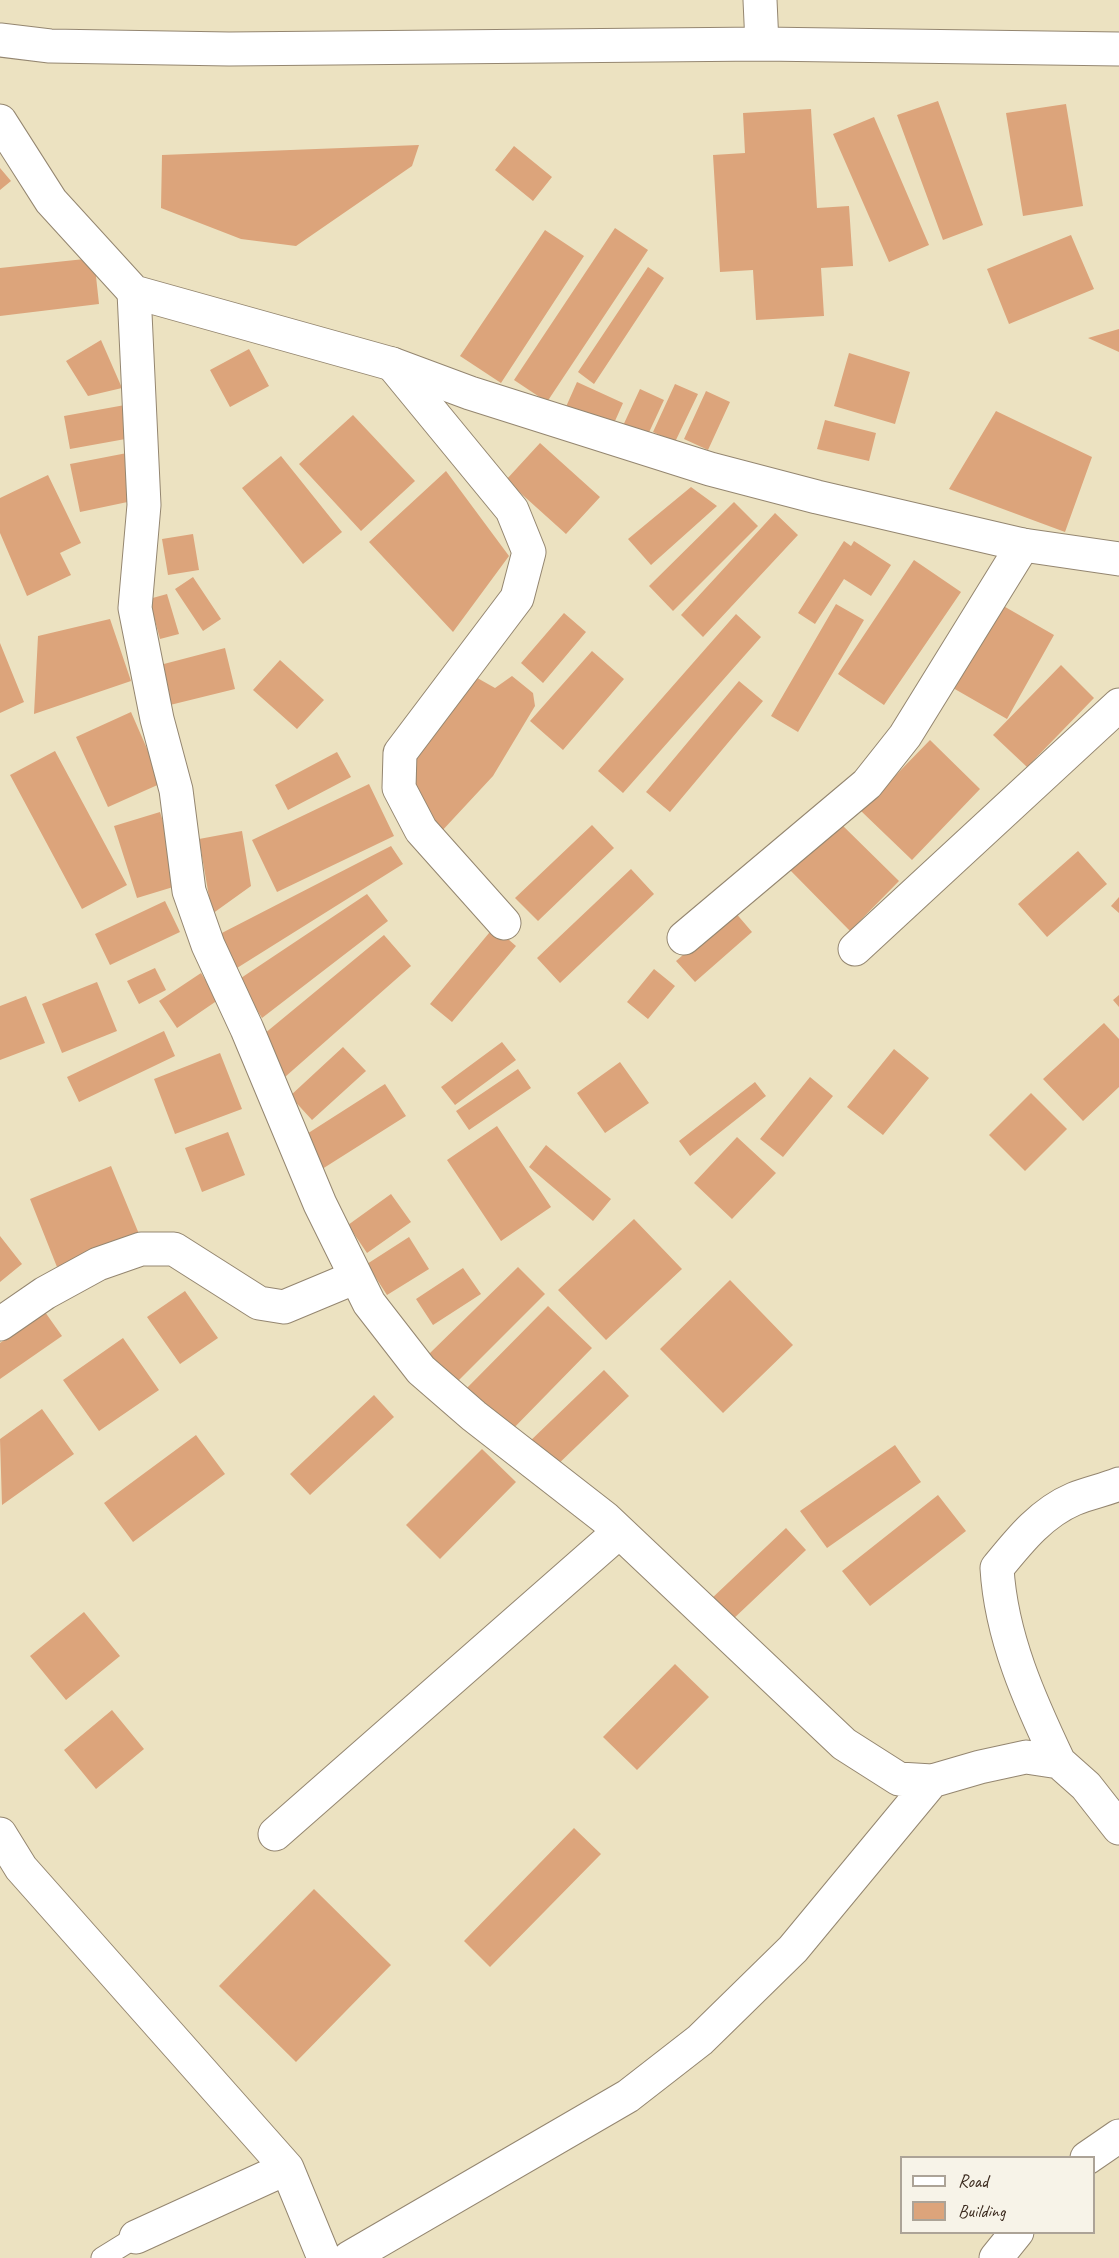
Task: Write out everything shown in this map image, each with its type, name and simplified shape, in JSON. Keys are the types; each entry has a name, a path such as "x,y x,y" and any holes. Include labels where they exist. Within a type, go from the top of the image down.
{"street":[{"path":"760,0 762,44"},
{"path":"0,40 50,46 229,49 762,44 1119,49"},
{"path":"0,121 51,201 134,292 392,364 470,393 710,469 817,497 1023,544 1119,559"},
{"path":"134,292 144,505 135,608 157,718 176,790 189,891 208,945 247,1029 320,1204 369,1304 421,1370 474,1416 545,1469 619,1532 844,1744 899,1779 932,1781 1026,1757 1059,1762"},
{"path":"392,364 512,510 529,552 517,597 400,753 399,788 421,830 504,923"},
{"path":"684,938 867,784 905,736 1023,544"},
{"path":"855,950 1119,705"},
{"path":"0,1324 45,1293 98,1264 141,1249 174,1249 259,1304 284,1306 356,1277"},
{"path":"1119,1484 1073,1500 1050,1514 1024,1534 998,1568 999,1594 1009,1637 1031,1703 1059,1762 1086,1786 1119,1828"},
{"path":"275,1834 619,1532"},
{"path":"349,2258 627,2096 700,2040 793,1949 932,1781"},
{"path":"0,1834 21,1868 287,2168 324,2258"},
{"path":"1089,2156 1119,2136"},
{"path":"136,2237 287,2168"},
{"path":"996,2258 1015,2234"}],"lane":[{"path":"102,2258 136,2237"}],"building":[{"path":"938,101 983,225 943,240 897,115"},
{"path":"1066,104 1083,206 1023,216 1006,113"},
{"path":"811,109 817,208 849,206 853,266 821,268 824,316 756,320 753,270 720,272 713,155 745,153 743,113"},
{"path":"874,117 929,245 889,262 833,134"},
{"path":"419,145 412,166 296,246 241,239 161,208 162,155"},
{"path":"514,146 552,177 533,201 495,170"},
{"path":"0,168 11,181 0,190"},
{"path":"615,228 648,250 547,402 514,380"},
{"path":"545,230 584,256 501,383 460,356"},
{"path":"1071,235 1094,289 1009,324 987,269"},
{"path":"94,258 99,304 0,316 0,268"},
{"path":"648,267 664,278 594,384 578,372"},
{"path":"1119,329 1119,352 1088,338"},
{"path":"101,340 122,388 88,396 66,361"},
{"path":"249,349 269,386 230,407 210,370"},
{"path":"849,353 910,372 895,424 834,406"},
{"path":"577,382 623,403 611,430 565,409"},
{"path":"675,384 698,394 675,442 653,432"},
{"path":"640,389 664,400 645,441 621,430"},
{"path":"706,391 730,402 708,450 684,439"},
{"path":"125,405 131,438 70,449 64,416"},
{"path":"996,411 1092,457 1065,532 949,489"},
{"path":"353,415 415,481 361,531 299,464"},
{"path":"825,420 876,433 869,461 817,449"},
{"path":"540,443 600,497 566,534 506,480"},
{"path":"127,453 137,500 80,512 70,464"},
{"path":"281,456 342,532 303,564 242,488"},
{"path":"446,471 509,556 453,632 369,542"},
{"path":"48,475 81,543 60,553 71,575 27,596 0,533 0,498"},
{"path":"691,487 717,506 651,565 628,539"},
{"path":"734,502 758,526 673,611 649,586"},
{"path":"775,513 798,535 703,637 681,615"},
{"path":"193,534 199,570 168,575 162,539"},
{"path":"844,541 851,546 854,541 891,565 871,596 844,579 815,624 798,613"},
{"path":"914,560 961,592 884,705 838,674"},
{"path":"193,577 221,619 203,631 175,589"},
{"path":"167,594 179,634 160,639 149,599"},
{"path":"836,604 864,620 798,732 771,716"},
{"path":"1000,604 1054,635 1007,719 953,688"},
{"path":"564,613 586,632 543,683 521,663"},
{"path":"736,614 761,637 623,793 598,771"},
{"path":"110,619 131,681 34,714 38,636"},
{"path":"0,643 24,702 0,713"},
{"path":"225,648 235,689 170,705 160,665"},
{"path":"592,651 624,679 563,750 530,721"},
{"path":"280,660 324,700 297,729 253,690"},
{"path":"1061,665 1094,698 1027,767 993,735"},
{"path":"472,675 495,688 512,676 533,693 535,706 493,776 440,833 409,779 415,752"},
{"path":"739,681 763,701 670,812 646,792"},
{"path":"131,712 162,783 108,807 76,737"},
{"path":"930,740 980,789 912,860 861,811"},
{"path":"55,751 127,885 82,909 10,775"},
{"path":"337,752 351,777 288,810 275,785"},
{"path":"369,784 394,836 277,892 252,840"},
{"path":"160,812 183,884 137,898 114,826"},
{"path":"839,822 899,881 850,931 790,870"},
{"path":"592,825 614,848 538,921 515,898"},
{"path":"242,831 251,886 212,914 199,839"},
{"path":"391,846 403,864 237,968 216,936"},
{"path":"1078,851 1107,884 1047,937 1018,904"},
{"path":"631,869 654,894 560,983 537,958"},
{"path":"367,894 388,921 262,1018 238,980"},
{"path":"1119,897 1119,913 1111,906"},
{"path":"165,901 180,932 110,965 95,934"},
{"path":"734,911 752,932 695,982 676,961"},
{"path":"494,927 516,946 452,1022 430,1004"},
{"path":"384,935 411,966 285,1077 264,1034"},
{"path":"155,968 166,990 139,1004 127,981"},
{"path":"654,969 675,986 648,1019 627,1002"},
{"path":"201,973 218,1000 177,1028 159,1001"},
{"path":"97,982 117,1031 62,1053 42,1004"},
{"path":"1119,995 1119,1007 1113,1000"},
{"path":"26,996 45,1043 0,1060 0,1006"},
{"path":"1104,1023 1119,1039 1119,1087 1083,1121 1043,1079"},
{"path":"164,1031 175,1056 79,1102 67,1077"},
{"path":"502,1042 516,1060 455,1105 441,1087"},
{"path":"343,1047 366,1071 312,1120 290,1096"},
{"path":"894,1049 929,1078 883,1135 847,1107"},
{"path":"220,1053 242,1109 175,1134 154,1079"},
{"path":"620,1062 649,1103 605,1133 577,1093"},
{"path":"518,1069 531,1088 469,1130 456,1111"},
{"path":"810,1077 833,1096 783,1157 760,1139"},
{"path":"755,1082 766,1096 690,1156 679,1141"},
{"path":"385,1084 406,1116 319,1171 299,1139"},
{"path":"1031,1093 1067,1129 1025,1171 989,1135"},
{"path":"497,1126 551,1207 501,1241 447,1160"},
{"path":"228,1132 245,1175 202,1192 185,1148"},
{"path":"737,1137 776,1173 732,1219 694,1183"},
{"path":"546,1145 611,1199 593,1221 529,1167"},
{"path":"111,1166 139,1234 57,1267 30,1199"},
{"path":"391,1194 411,1222 367,1253 348,1225"},
{"path":"634,1219 682,1269 606,1340 558,1290"},
{"path":"0,1236 22,1264 0,1282"},
{"path":"409,1237 429,1269 387,1295 367,1264"},
{"path":"518,1267 545,1294 457,1382 429,1354"},
{"path":"463,1268 481,1294 433,1325 416,1299"},
{"path":"730,1280 793,1345 723,1413 660,1349"},
{"path":"185,1291 218,1338 180,1364 147,1317"},
{"path":"548,1306 592,1348 506,1436 462,1393"},
{"path":"45,1312 62,1336 0,1379 0,1343"},
{"path":"123,1338 159,1390 99,1431 63,1380"},
{"path":"604,1370 629,1396 552,1470 527,1444"},
{"path":"374,1395 394,1417 310,1495 290,1474"},
{"path":"42,1409 74,1454 2,1505 0,1439"},
{"path":"196,1435 225,1474 133,1542 104,1503"},
{"path":"895,1445 921,1482 827,1548 800,1511"},
{"path":"482,1449 516,1482 440,1559 406,1525"},
{"path":"938,1495 966,1531 870,1606 842,1571"},
{"path":"786,1528 806,1550 730,1622 710,1600"},
{"path":"84,1612 120,1656 66,1700 30,1656"},
{"path":"675,1664 709,1697 637,1770 603,1737"},
{"path":"112,1710 144,1749 96,1789 64,1750"},
{"path":"574,1828 601,1854 490,1967 464,1941"},
{"path":"314,1889 391,1965 296,2062 219,1986"}]}
